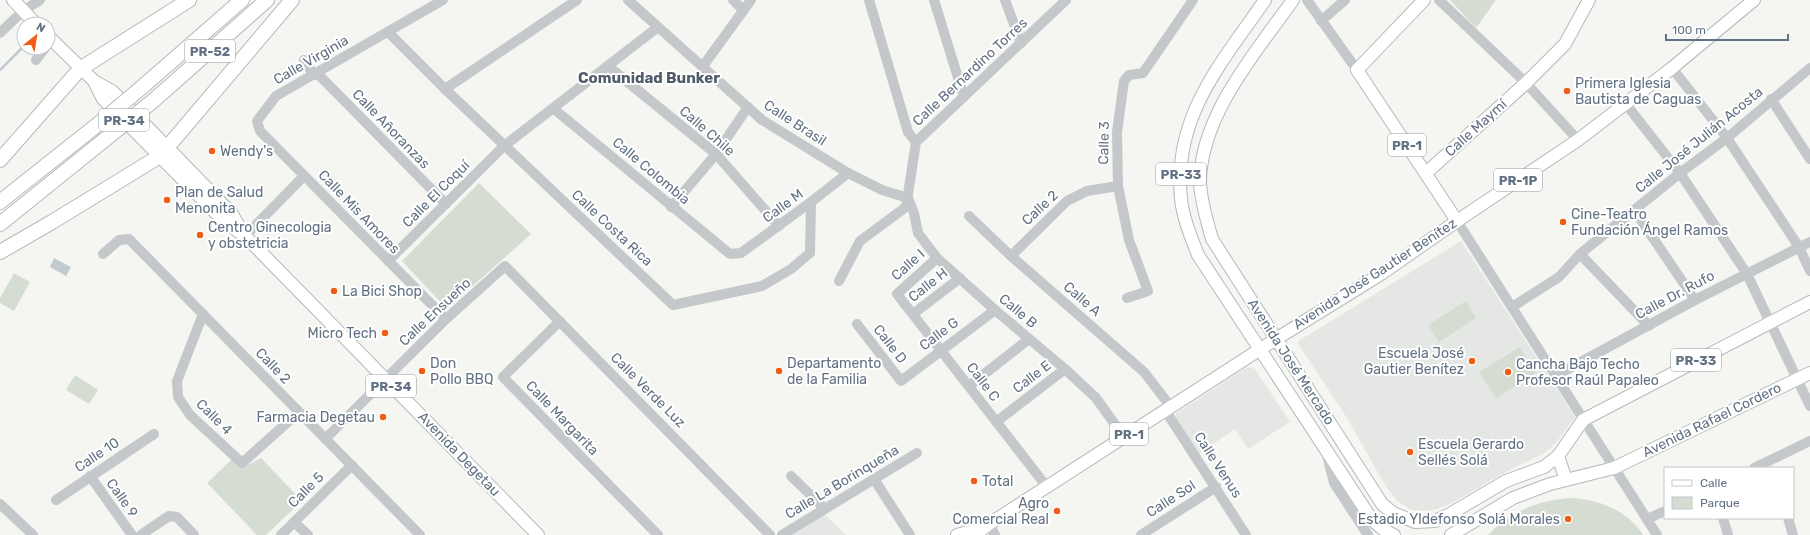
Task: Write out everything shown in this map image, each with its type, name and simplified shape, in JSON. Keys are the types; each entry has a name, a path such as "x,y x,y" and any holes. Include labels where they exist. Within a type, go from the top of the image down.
{"highway":[{"path":"0,160 80,69 189,0"},
{"name":"PR-52","path":"0,202 97,125 242,0"},
{"name":"PR-52","path":"0,224 153,101 267,0"},
{"path":"0,252 52,222 164,152 248,50 292,0"}],"main road":[{"path":"13,0 28,16"},
{"name":"Avenida José Mercado","path":"1265,0 1206,86 1196,106 1187,132 1181,162 1181,200 1186,222 1198,255 1372,520 1384,530 1394,535"},
{"name":"Avenida José Mercado","path":"1293,0 1240,75 1224,101 1213,125 1203,157 1200,182 1203,205 1212,239 1382,504 1393,513 1415,522 1435,521 1450,514 1506,481 1544,467 1558,456 1583,420"},
{"path":"1357,70 1424,0"},
{"name":"PR-1","path":"1526,83 1565,44 1589,0"},
{"name":"Avenida José Gautier Benítez","path":"957,535 982,529 1276,339 1381,274 1578,140 1625,102 1672,68 1754,0"},
{"name":"Avenida Degetau","path":"56,49 94,81 112,91 164,152 232,214 244,236 538,535"},
{"name":"PR-1","path":"1357,70 1457,221"},
{"name":"Calle Maymí","path":"1426,173 1526,83"},
{"name":"PR-33","path":"1583,420 1810,302"},
{"name":"Avenida Rafael Cordero","path":"1614,468 1810,373"},
{"path":"1558,456 1566,480"},
{"path":"1451,535 1513,498 1566,480 1614,468"}],"street":[{"path":"0,34 23,11 40,0"},
{"name":"Calle Virginia","path":"257,121 276,96 443,0"},
{"path":"444,89 577,0"},
{"name":"Calle Brasil","path":"628,0 762,120 848,173 882,190 908,198"},
{"path":"733,0 743,10"},
{"path":"703,66 751,0"},
{"path":"869,0 908,132 916,142"},
{"path":"934,0 964,96"},
{"path":"1005,0 1021,43"},
{"name":"Calle Bernardino Torres","path":"908,198 916,142 1066,0"},
{"name":"Calle 3","path":"1127,298 1148,291 1129,240 1118,186 1117,132 1124,81 1129,75 1143,73 1193,0"},
{"path":"1307,0 1357,70"},
{"path":"1321,21 1345,0"},
{"path":"1439,0 1526,83 1578,140"},
{"name":"Calle El Coquí","path":"388,261 504,146 554,109 658,27"},
{"name":"Calle Costa Rica","path":"388,32 444,89 673,305 762,286 791,269 810,253 812,202"},
{"path":"36,60 39,56"},
{"name":"Calle Añoranzas","path":"304,60 315,74 446,204"},
{"name":"Calle Chile","path":"608,66 716,154 778,226"},
{"path":"1672,68 1727,138 1799,247 1810,271"},
{"name":"Calle José Julián Acosta","path":"1512,307 1559,277 1580,254 1680,173 1727,138 1810,68"},
{"path":"1772,99 1810,159"},
{"path":"1625,102 1680,173 1747,274 1810,406"},
{"path":"671,207 716,154 748,107"},
{"name":"Calle Colombia","path":"554,109 671,207 730,254"},
{"name":"Calle Mis Amores","path":"257,121 260,131 446,319"},
{"name":"Calle M","path":"730,254 741,253 812,202 848,173"},
{"path":"244,236 304,176"},
{"name":"Calle 2","path":"1011,256 1068,200 1087,192 1118,186"},
{"path":"839,282 860,241 906,207 908,198"},
{"name":"Calle B","path":"908,198 914,213 918,233 937,258 994,310 1065,369 1096,398 1124,437"},
{"path":"1634,210 1695,300"},
{"name":"Calle A","path":"970,216 1011,256 1144,372 1168,409"},
{"path":"1457,221 1657,535"},
{"name":"Calle 2","path":"102,254 119,240 128,239 420,535"},
{"name":"Calle Dr. Rufo","path":"1555,376 1695,300 1810,242"},
{"path":"1580,254 1648,326"},
{"name":"Calle I","path":"898,294 937,258"},
{"name":"Calle Ensueño","path":"325,439 446,319 505,266"},
{"name":"Calle Verde Luz","path":"505,266 770,535"},
{"name":"Calle H","path":"913,314 960,278"},
{"name":"Calle C","path":"898,294 1047,487"},
{"name":"Calle G","path":"901,381 994,310"},
{"name":"Calle 4","path":"203,314 177,381 178,397 190,415 242,463 298,412"},
{"name":"Calle Margarita","path":"560,321 503,377 658,535"},
{"name":"Calle D","path":"857,324 901,381"},
{"path":"969,386 1030,339"},
{"name":"Calle E","path":"996,422 1065,369"},
{"name":"Calle Venus","path":"1168,409 1246,535"},
{"name":"Calle 10","path":"56,500 154,434"},
{"path":"1759,467 1770,465 1810,441"},
{"path":"1324,447 1334,482 1368,535"},
{"name":"Calle La Borinqueña","path":"782,535 916,453"},
{"name":"Calle 5","path":"281,535 352,465"},
{"name":"Calle 9","path":"90,476 132,535"},
{"path":"791,476 825,509"},
{"path":"874,479 910,535"},
{"name":"Calle Sol","path":"1141,535 1216,487"},
{"path":"0,504 34,535"},
{"path":"1648,519 1664,511"},
{"path":"141,535 169,516 177,517 194,535"},
{"path":"1723,519 1728,535"},
{"path":"1788,519 1794,535"},
{"path":"294,522 308,535"},
{"path":"982,529 995,535"}],"shaded area":[{"name":"Escuela José Gautier Benítez","path":"1461,241 1575,417 1556,443 1543,454 1515,467 1448,505 1430,511 1412,510 1397,501 1385,485 1347,418 1297,342"},
{"path":"54,258 71,267 66,276 50,267"},
{"path":"1250,367 1255,369 1290,422 1248,449 1235,429 1197,455 1176,423 1176,413 1244,369"},
{"path":"824,514 846,535 791,535"}],"green space":[{"path":"1450,0 1496,0 1476,28"},
{"path":"479,183 531,234 447,309 402,261"},
{"path":"14,273 30,282 14,311 0,303 0,298"},
{"path":"1466,301 1476,318 1439,342 1428,325"},
{"name":"Cancha Bajo Techo Profesor Raúl Papaleo","path":"1520,347 1536,373 1496,398 1479,372"},
{"path":"75,375 98,390 89,404 66,390"},
{"path":"233,458 242,468 261,458 302,501 266,535 257,535 207,483"},
{"name":"Estadio Yldefonso Solá Morales","path":"1571,498 1592,501 1612,508 1629,519 1637,526 1643,535 1488,535 1506,519 1526,508 1548,501"}],"waterway":[{"path":"0,70 16,54"}],"place":[{"name":"Primera Iglesia Bautista de Caguas","path":"1567,91"},
{"name":"Wendy's","path":"212,151"},
{"name":"Plan de Salud Menonita","path":"167,200"},
{"name":"Cine-Teatro Fundación Ángel Ramos","path":"1563,222"},
{"name":"Centro Ginecologia y obstetricia","path":"200,235"},
{"name":"La Bici Shop","path":"334,291"},
{"name":"Micro Tech","path":"385,333"},
{"name":"Escuela José Gautier Benítez","path":"1472,361"},
{"name":"Don Pollo BBQ","path":"422,371"},
{"name":"Departamento de la Familia","path":"779,371"},
{"name":"Cancha Bajo Techo Profesor Raúl Papaleo","path":"1508,372"},
{"name":"Farmacia Degetau","path":"383,417"},
{"name":"Escuela Gerardo Sellés Solá","path":"1410,452"},
{"name":"Total","path":"974,481"},
{"name":"Agro Comercial Real","path":"1057,511"},
{"name":"Estadio Yldefonso Solá Morales","path":"1568,519"}],"district":[{"name":"Comunidad Bunker","path":"649,78"}]}
